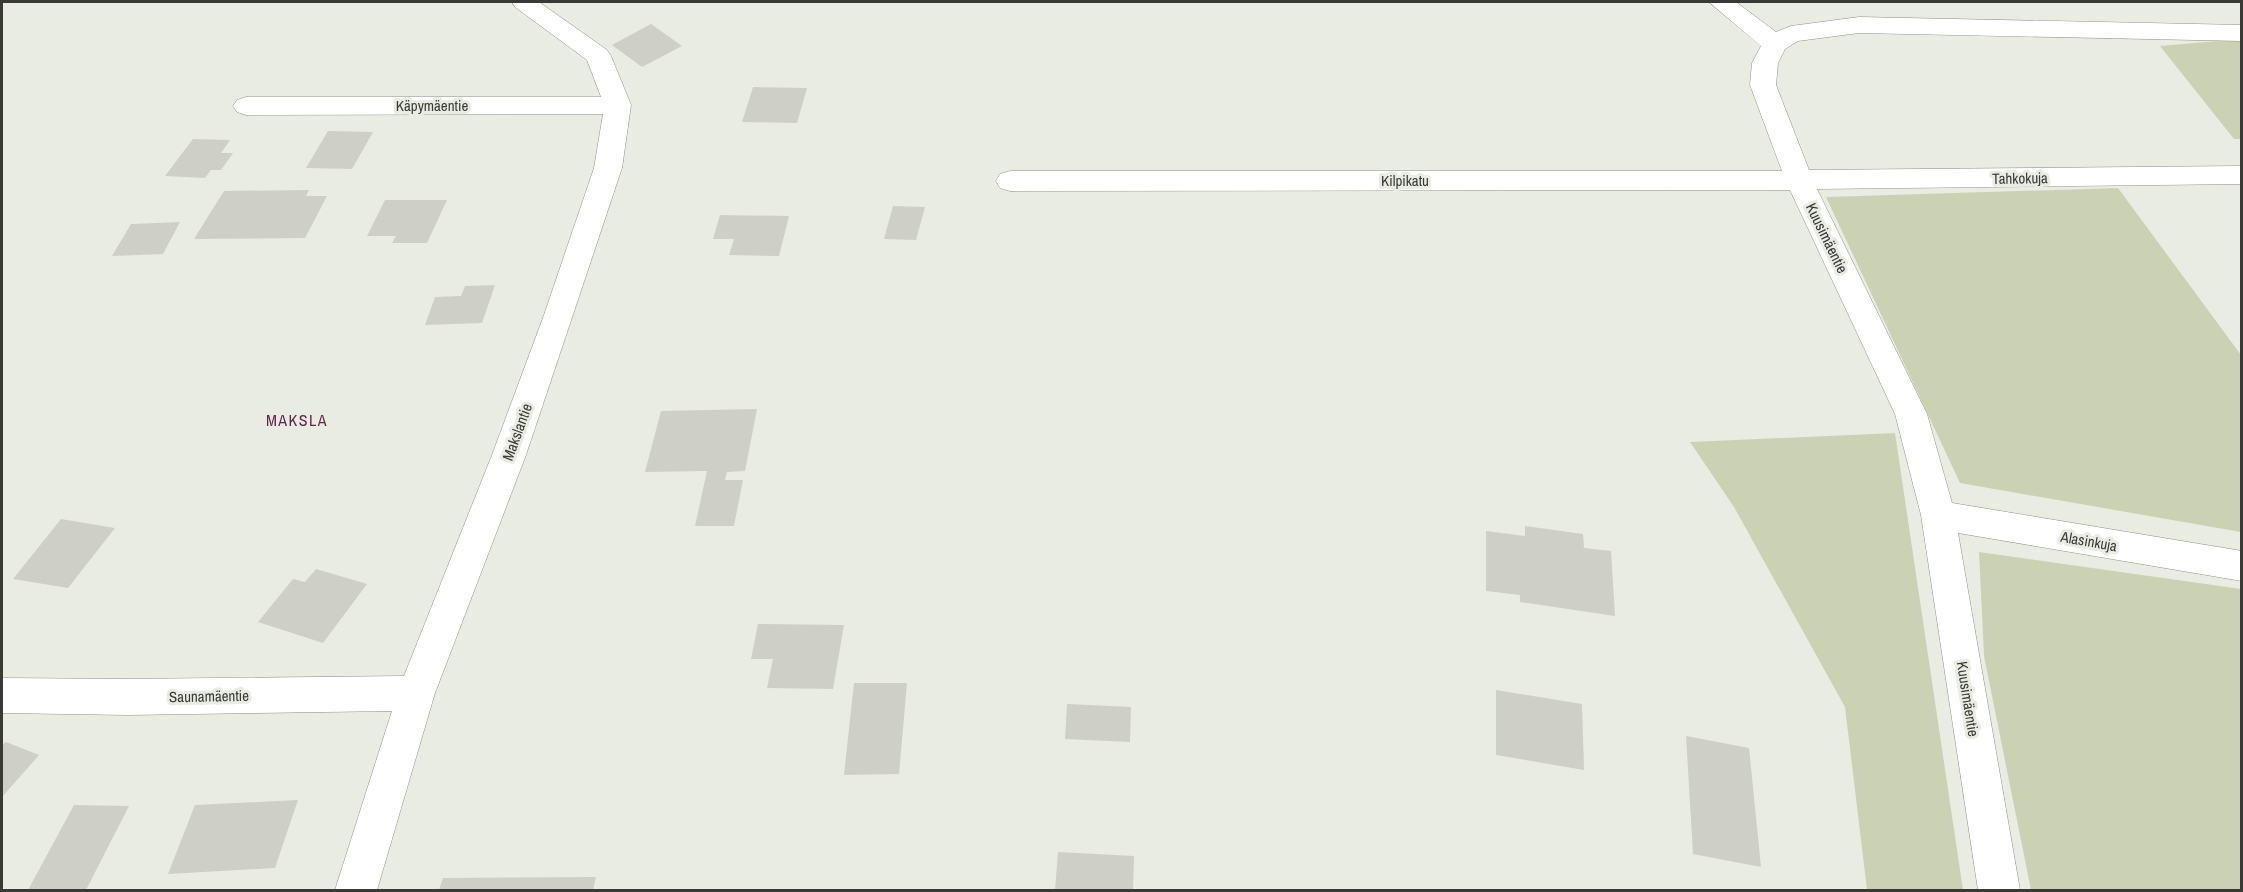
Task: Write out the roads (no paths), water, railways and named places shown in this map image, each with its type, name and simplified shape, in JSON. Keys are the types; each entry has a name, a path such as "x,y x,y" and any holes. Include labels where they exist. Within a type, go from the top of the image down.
{"street":[{"path":"524,2 598,56 618,105"},
{"path":"1721,2 1775,44 1791,34 1859,25 2241,33"},
{"name":"Kuusimäentie","path":"1775,44 1765,63 1763,85 1800,180 1911,414 1938,515 1999,891"},
{"name":"Käpymäentie","path":"246,106 618,105"},
{"name":"Makslantie","path":"356,891 416,693 509,455 560,315 608,168 618,105"},
{"name":"Tahkokuja","path":"1800,180 2241,175"},
{"name":"Kilpikatu","path":"1010,181 1800,180"},
{"name":"Alasinkuja","path":"1938,515 2241,566"},
{"name":"Saunamäentie","path":"2,695 128,697 416,693"}],"district":[{"name":"MAKSLA","path":"297,420"}]}
